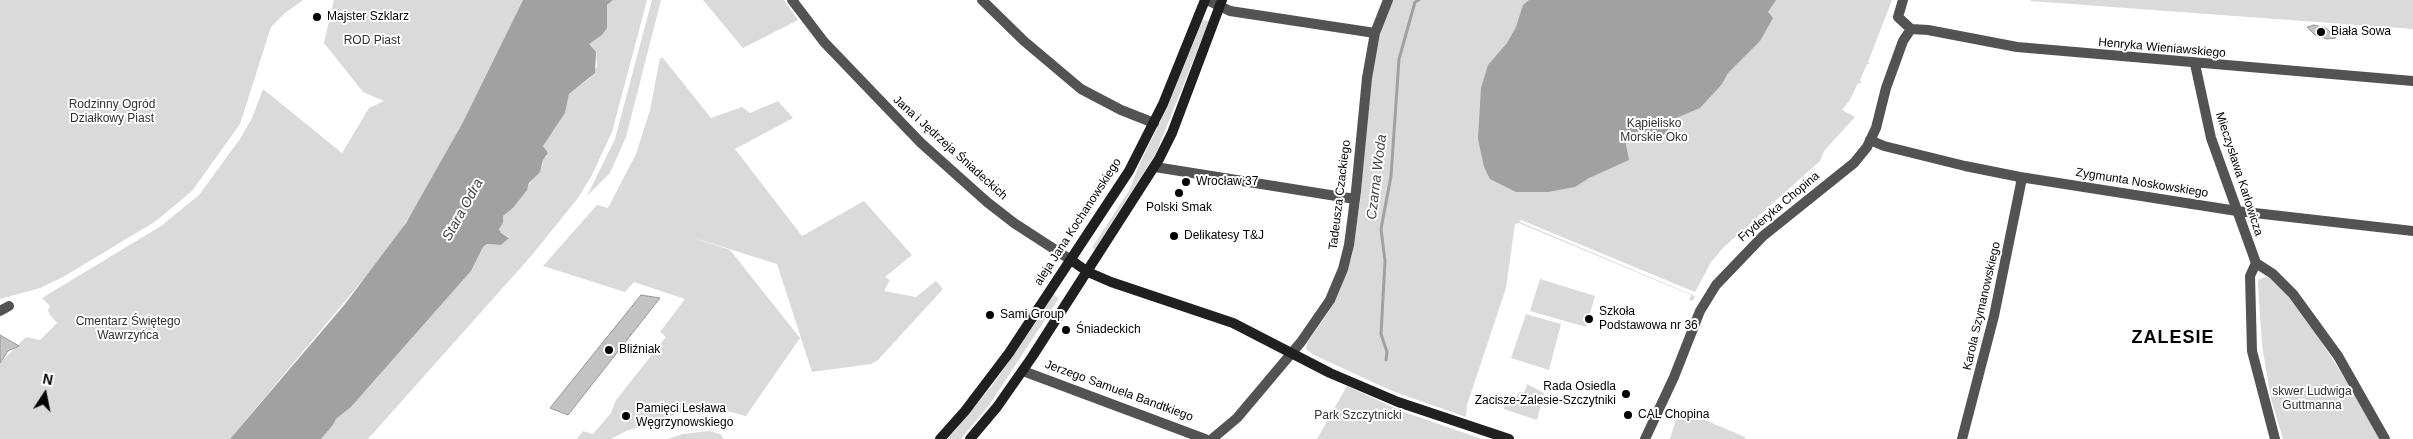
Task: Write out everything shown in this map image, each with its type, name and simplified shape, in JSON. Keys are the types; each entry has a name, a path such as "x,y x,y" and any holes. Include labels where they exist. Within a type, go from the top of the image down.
{"main road":[{"name":"aleja Jana Kochanowskiego","path":"940,439 983,388 1071,260 1129,171 1154,122 1206,0"},
{"path":"970,439 1023,371 1155,167 1172,133 1221,4"},
{"name":"Jana i Jędrzeja Śniadeckich","path":"1071,260 1088,272 1116,284 1233,323 1293,352 1330,373 1398,402 1509,439"}],"street":[{"name":"Jana i Jędrzeja Śniadeckich","path":"792,0 824,42 884,107 935,156 1014,224 1071,260"},
{"path":"982,0 1024,41 1081,89 1121,110 1154,122"},
{"path":"1206,0 1375,33"},
{"name":"Tadeusza Czackiego","path":"1212,439 1237,418 1293,352 1330,300 1343,269 1349,245 1355,199 1366,78 1375,33 1388,0"},
{"path":"1903,0 1898,17 1911,29"},
{"name":"Henryka Wieniawskiego","path":"1911,29 1928,30 2016,47 2195,64 2413,81"},
{"name":"Fryderyka Chopina","path":"1645,439 1674,377 1700,312 1716,285 1763,236 1854,163 1870,140 1903,41 1911,29"},
{"name":"Mieczysława Karłowicza","path":"2195,64 2211,138 2256,263"},
{"name":"Zygmunta Noskowskiego","path":"1870,140 1884,146 1965,166 2020,176 2237,211 2413,231"},
{"path":"1155,167 1355,199"},
{"name":"Karola Szymanowskiego","path":"1962,439 1994,316 2021,183 2020,176"},
{"path":"2275,439 2252,351 2250,276 2256,263 2280,280 2304,310 2362,396 2385,439"},
{"name":"Jerzego Samuela Bandtkiego","path":"1023,371 1205,439"}],"green space":[{"name":"Rodzinny Ogród Działkowy Piast","path":"0,0 303,0 285,13 271,27 240,124 192,191 156,221 63,277 40,288 0,299"},
{"path":"334,0 523,0 462,124 417,205 387,251 230,439 0,439 0,363 26,337 40,340 57,323 50,315 48,310 50,306 42,298 161,226 199,195 240,139 252,118 263,89 342,153 369,108 384,101 363,92 324,43"},
{"path":"613,0 647,0 612,132 592,175 578,198 532,255 368,439 321,439 336,419 351,407 471,271 483,247 487,244 501,245 509,237 501,233 499,229 503,223 503,216 513,208 543,165 543,159 547,156 543,146 565,113 569,94 591,77 597,66 596,52 588,44 602,35 607,28 607,5"},
{"path":"652,0 661,0 626,137 610,173 587,196 615,139"},
{"path":"703,0 784,0 798,20 743,48"},
{"name":"Kąpielisko Morskie Oko","path":"1392,0 1892,0 1868,62 1870,64 1867,64 1860,80 1862,83 1858,83 1850,100 1842,110 1855,117 1824,151 1820,161 1724,247 1711,262 1695,292 1521,220 1520,222 1695,296 1693,301 1689,300 1691,295 1519,223 1515,224 1506,288 1467,405 1466,417 1392,391 1314,355 1306,349 1307,343 1328,313 1339,292 1352,256 1360,202 1372,74 1381,31"},
{"path":"2413,0 2413,29 2030,1"},
{"path":"1202,20 1209,21 1156,153 1095,249 1092,248 1130,189 1139,165 1167,108"},
{"path":"660,58 663,58 711,118 742,107 750,113 778,101 793,118 735,149 802,236 864,201 912,255 885,277 890,280 884,291 916,297 936,281 943,289 878,360 871,364 812,372 777,264 688,236 730,250 800,338 746,416 704,405 626,431 611,439 577,439 583,431 593,434 611,413 616,400 666,337 660,332 685,299 634,282 625,292 543,266 597,205 608,208 636,154 650,110"},
{"name":"skwer Ludwiga Guttmanna","path":"2266,277 2273,279 2288,295 2311,326 2357,397 2380,439 2283,439 2271,399 2262,345 2258,284 2259,279"},
{"path":"1540,279 1595,296 1586,327 1530,311"},
{"path":"1053,295 1059,298 990,404 961,439 948,439 995,382"},
{"path":"1526,314 1561,324 1549,370 1511,358"},
{"path":"1527,384 1544,393 1537,420 1504,409 1507,399 1515,401 1519,392 1524,393"},
{"name":"Park Szczytnicki","path":"1347,386 1401,411 1482,439 1317,439"},
{"path":"1679,409 1745,437 1745,439 1670,439"},
{"path":"709,431 720,434 724,439 667,439 683,434"}],"water":[{"name":"Stara Odra","path":"523,0 613,0 607,5 607,28 602,35 589,44 596,52 595,73 569,94 565,113 543,146 548,153 543,160 540,172 529,183 527,190 513,208 503,216 503,223 499,229 501,233 509,238 501,245 487,244 483,247 471,271 351,407 336,419 321,439 230,439 345,304 406,223 462,124"},
{"path":"1529,0 1776,0 1768,12 1773,18 1760,41 1728,73 1722,84 1700,108 1676,118 1664,135 1647,139 1625,139 1629,160 1589,178 1575,187 1548,192 1516,192 1490,179 1484,167 1478,139 1481,88 1488,65 1507,43 1516,27 1523,5"}],"building":[{"name":"Biała Sowa","path":"2314,25 2326,28 2336,38 2327,39 2315,35 2307,27"},
{"name":"Bliźniak","path":"641,295 660,298 568,415 550,408"},
{"path":"0,335 19,346 8,351 0,363"}],"waterway":[{"name":"Czarna Woda","path":"1386,360 1387,352 1381,334 1385,261 1381,229 1391,176 1399,59 1415,2 1419,0"}],"place":[{"name":"Majster Szklarz","path":"317,17"},
{"name":"Biała Sowa","path":"2321,32"},
{"name":"Wrocław 37","path":"1186,182"},
{"name":"Polski Smak","path":"1179,193"},
{"name":"Delikatesy T&J","path":"1174,236"},
{"name":"Sami Group","path":"990,315"},
{"name":"Szkoła Podstawowa nr 36","path":"1589,319"},
{"name":"Śniadeckich","path":"1066,330"},
{"name":"Bliźniak","path":"609,350"},
{"name":"Rada Osiedla Zacisze-Zalesie-Szczytniki","path":"1626,394"},
{"name":"CAL Chopina","path":"1628,415"},
{"name":"Pamięci Lesława Węgrzynowskiego","path":"626,416"}],"district":[{"name":"ZALESIE","path":"2173,338"}],"park label":[{"name":"ROD Piast","path":"372,41"},
{"name":"Cmentarz Świętego Wawrzyńca","path":"128,329"}]}
